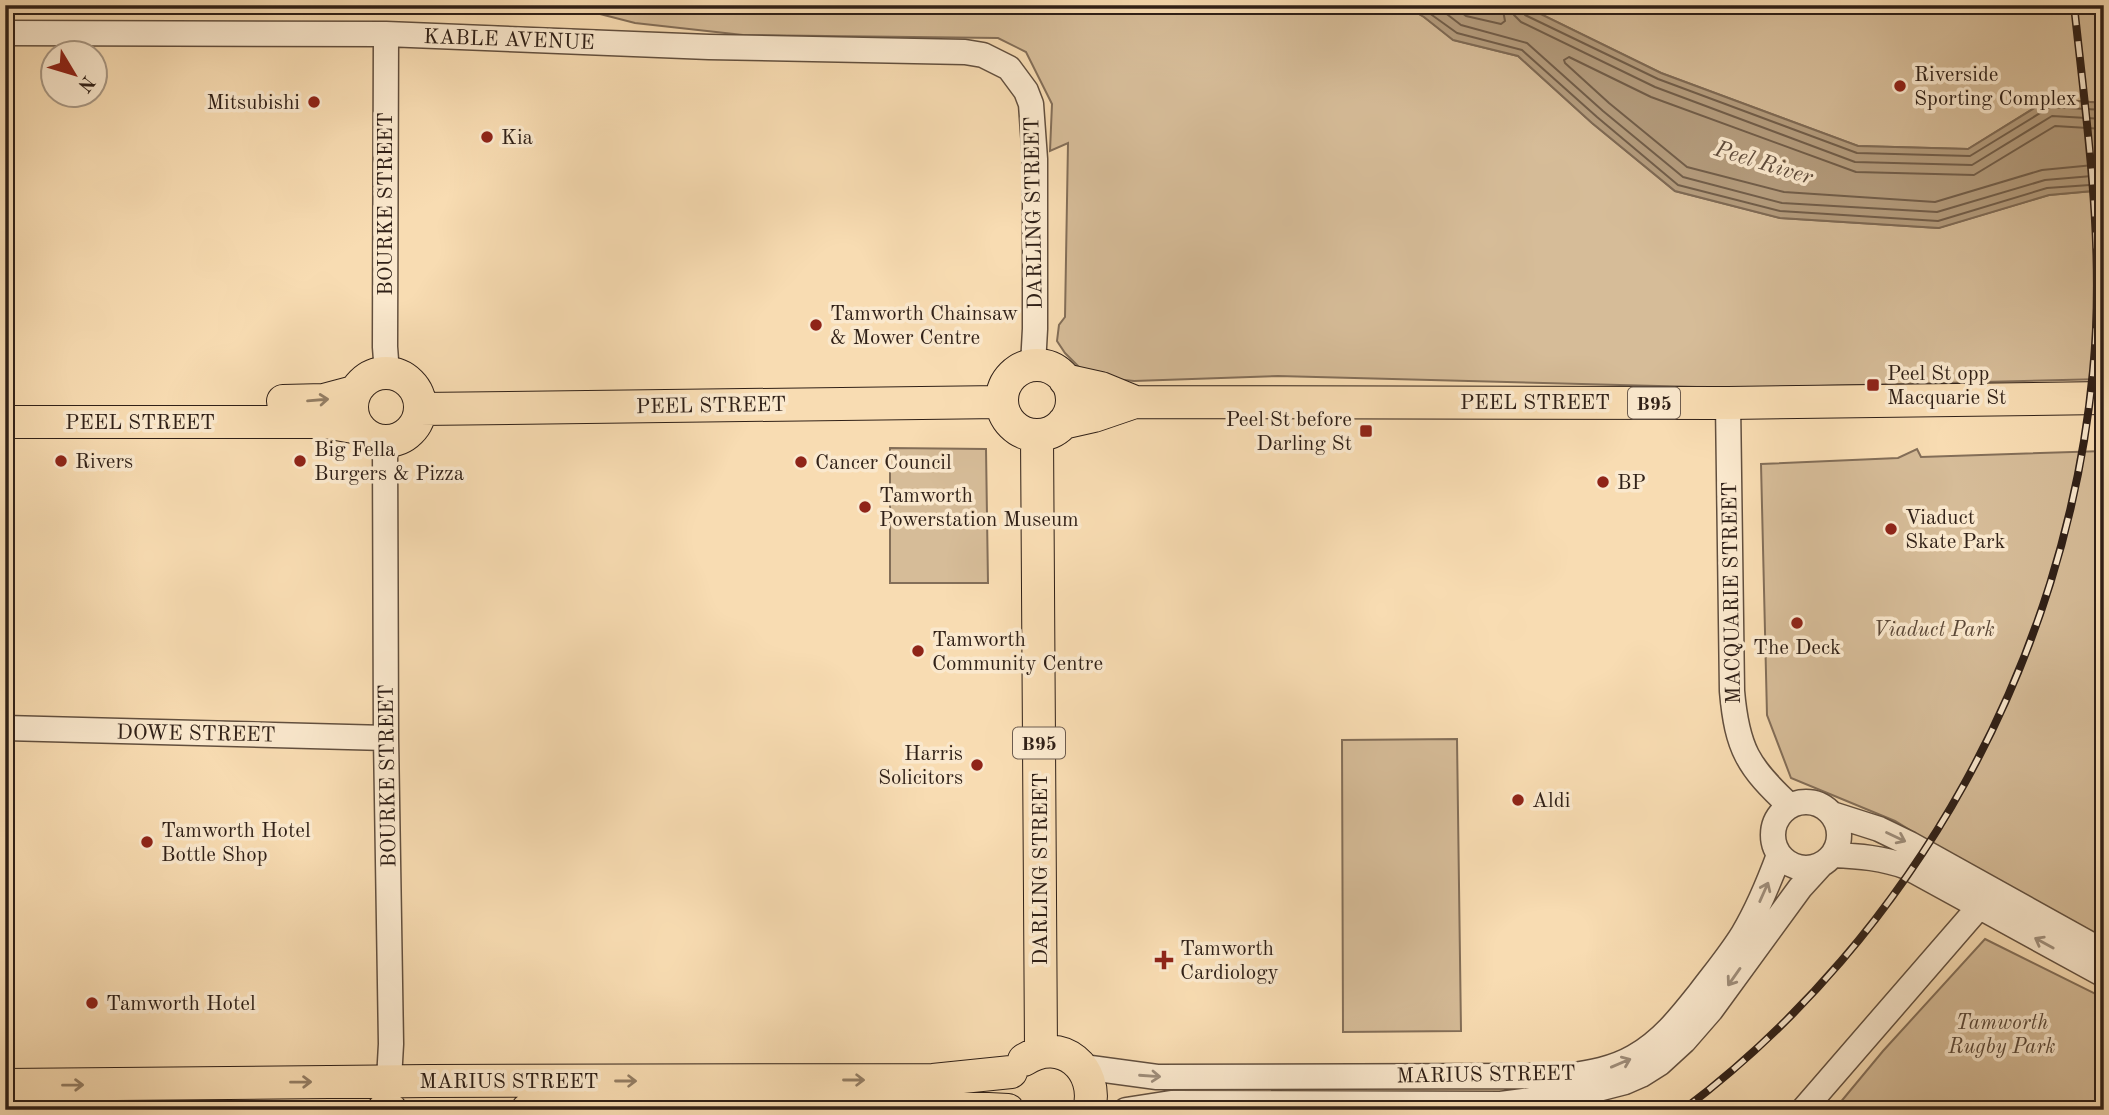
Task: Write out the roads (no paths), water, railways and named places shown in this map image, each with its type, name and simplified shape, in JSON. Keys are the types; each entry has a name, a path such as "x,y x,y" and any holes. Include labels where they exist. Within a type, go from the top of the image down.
{"main road":[{"path":"1033,365 1014,373 1007,382 1003,392 1003,411 1020,431 1050,429"},
{"name":"B95","path":"1033,365 1051,368 1070,388 1071,407 1050,429"},
{"path":"376,375 398,375 415,388 419,398 418,419 404,436 395,440 372,434 354,419 354,392 366,380 376,375"},
{"name":"PEEL STREET","path":"1065,380 1101,388 1135,402"},
{"name":"PEEL STREET","path":"5,406 78,407 324,400 354,392"},
{"name":"PEEL STREET","path":"1050,429 1135,402 1728,403 2104,398"},
{"name":"PEEL STREET","path":"420,409 1002,402"},
{"name":"PEEL STREET","path":"5,422 325,422 372,434"},
{"name":"DARLING STREET","path":"1041,1052 1050,429"},
{"path":"1008,1110 1007,1084 1012,1072 1030,1055 1041,1052 1064,1054 1083,1068 1092,1088 1089,1110"},
{"name":"MARIUS STREET","path":"5,1085 387,1103 933,1080 1012,1072"},
{"name":"MARIUS STREET","path":"527,1110 929,1106 1008,1110"}],"street":[{"name":"KABLE AVENUE","path":"5,33 386,34 709,47 965,52 984,55 1009,68"},
{"name":"BOURKE STREET","path":"386,34 384,347 387,373"},
{"name":"DARLING STREET","path":"1009,68 1027,91 1031,104 1035,170 1033,365"},
{"name":"MACQUARIE STREET","path":"1728,403 1734,718 1748,760 1765,783 1790,806"},
{"name":"BOURKE STREET","path":"372,434 386,738 391,1044 387,1103"},
{"name":"DOWE STREET","path":"5,728 386,738"},
{"path":"1827,860 1838,845 1838,824 1832,814 1823,806 1812,802 1801,802 1781,813 1772,834 1774,845 1787,863 1798,868 1810,869 1827,860 1868,857 1890,861 1985,898 2104,952"},
{"path":"1832,814 1879,829 1910,844 1985,898 2104,975"},
{"name":"MARIUS STREET","path":"1083,1068 1157,1076 1567,1076 1616,1066 1653,1045 1674,1026 1743,933 1756,911 1779,855"},
{"name":"MARIUS STREET","path":"1126,1110 1171,1103 1502,1104 1582,1093 1625,1082 1660,1062 1684,1041 1711,1010 1800,888 1827,860"},
{"path":"1803,1110 1985,898"}],"water":[{"name":"Peel River","path":"1404,5 1522,5 1661,73 1858,146 1968,149 2049,99 2104,103 2104,190 2049,195 1939,228 1780,218 1675,191 1592,123 1518,56 1453,40"}],"railway":[{"path":"1683,1110 1766,1040 1841,961 1908,875 1965,783 2013,685 2050,583 2077,478 2093,371 2096,325 2093,188 2074,5"}],"place":[{"name":"Riverside Sporting Complex","path":"1900,86"},
{"name":"Mitsubishi","path":"314,102"},
{"name":"Kia","path":"487,137"},
{"name":"Tamworth Chainsaw & Mower Centre","path":"816,325"},
{"name":"Peel St opp Macquarie St","path":"1873,385"},
{"name":"Peel St before Darling St","path":"1366,431"},
{"name":"Rivers","path":"61,461"},
{"name":"Big Fella Burgers & Pizza","path":"300,461"},
{"name":"Cancer Council","path":"801,462"},
{"name":"BP","path":"1603,482"},
{"name":"Tamworth Powerstation Museum","path":"865,507"},
{"name":"Viaduct Skate Park","path":"1891,529"},
{"name":"The Deck","path":"1797,623"},
{"name":"Tamworth Community Centre","path":"918,651"},
{"name":"Harris Solicitors","path":"977,765"},
{"name":"Aldi","path":"1518,800"},
{"name":"Tamworth Hotel Bottle Shop","path":"147,842"},
{"name":"Tamworth Cardiology","path":"1164,960"},
{"name":"Tamworth Hotel","path":"92,1003"}],"park label":[{"name":"Viaduct Park","path":"1934,629"},
{"name":"Tamworth Rugby Park","path":"2002,1034"}]}
